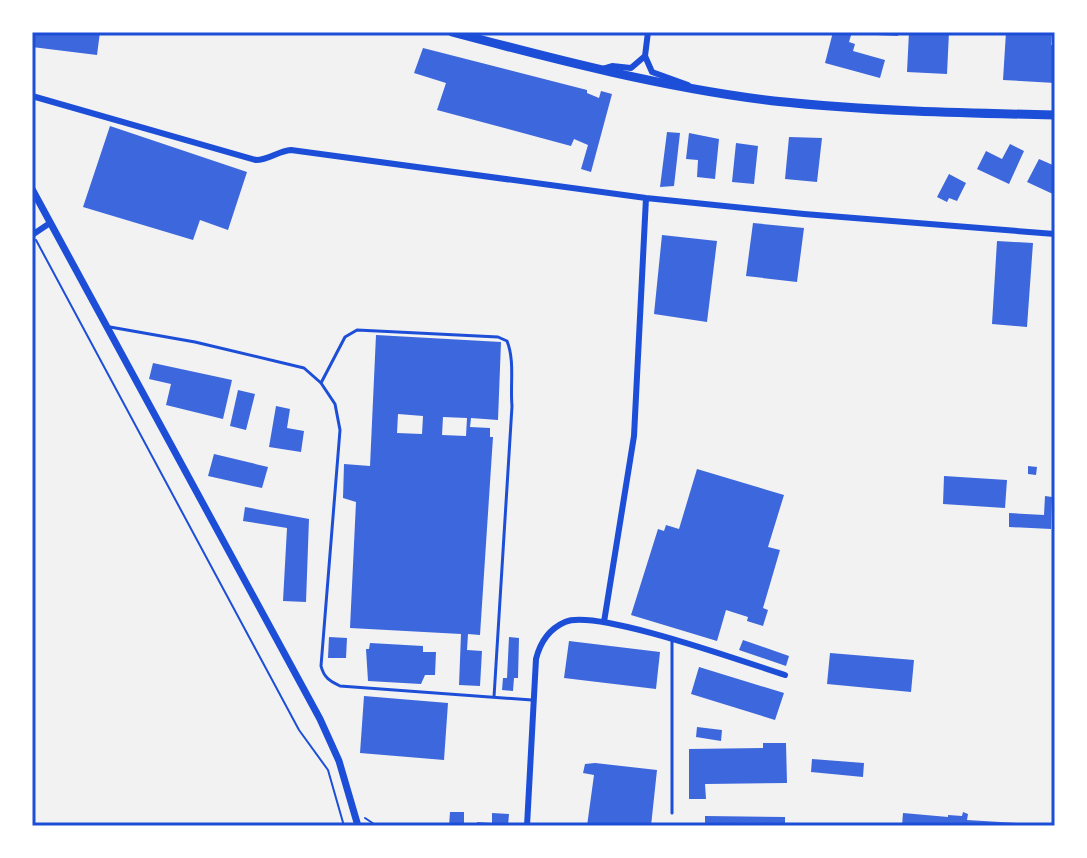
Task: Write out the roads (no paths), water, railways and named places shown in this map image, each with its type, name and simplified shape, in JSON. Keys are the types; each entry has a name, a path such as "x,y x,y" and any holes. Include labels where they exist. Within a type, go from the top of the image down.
{"main road":[{"path":"452,32 600,69 772,100 874,110 1055,115"}],"street":[{"path":"648,32 645,56 652,72 698,89"},
{"path":"600,69 612,66 631,68 645,56"},
{"path":"32,96 256,160 266,160 291,150 646,198 1055,234"},
{"path":"32,189 320,719 339,761 360,826"},
{"path":"604,622 634,436 646,198"},
{"path":"33,235 50,223"},
{"path":"527,826 536,659 540,644 551,631 567,620 604,622 672,639 785,675"}],"lane":[{"path":"106,327 195,342 304,368 321,383 335,404 340,430 321,666 323,675 340,686 533,700"},
{"path":"321,383 345,337 357,330 498,337 507,341 513,355 509,382 512,406 494,697"},
{"path":"672,639 672,813"}]}
